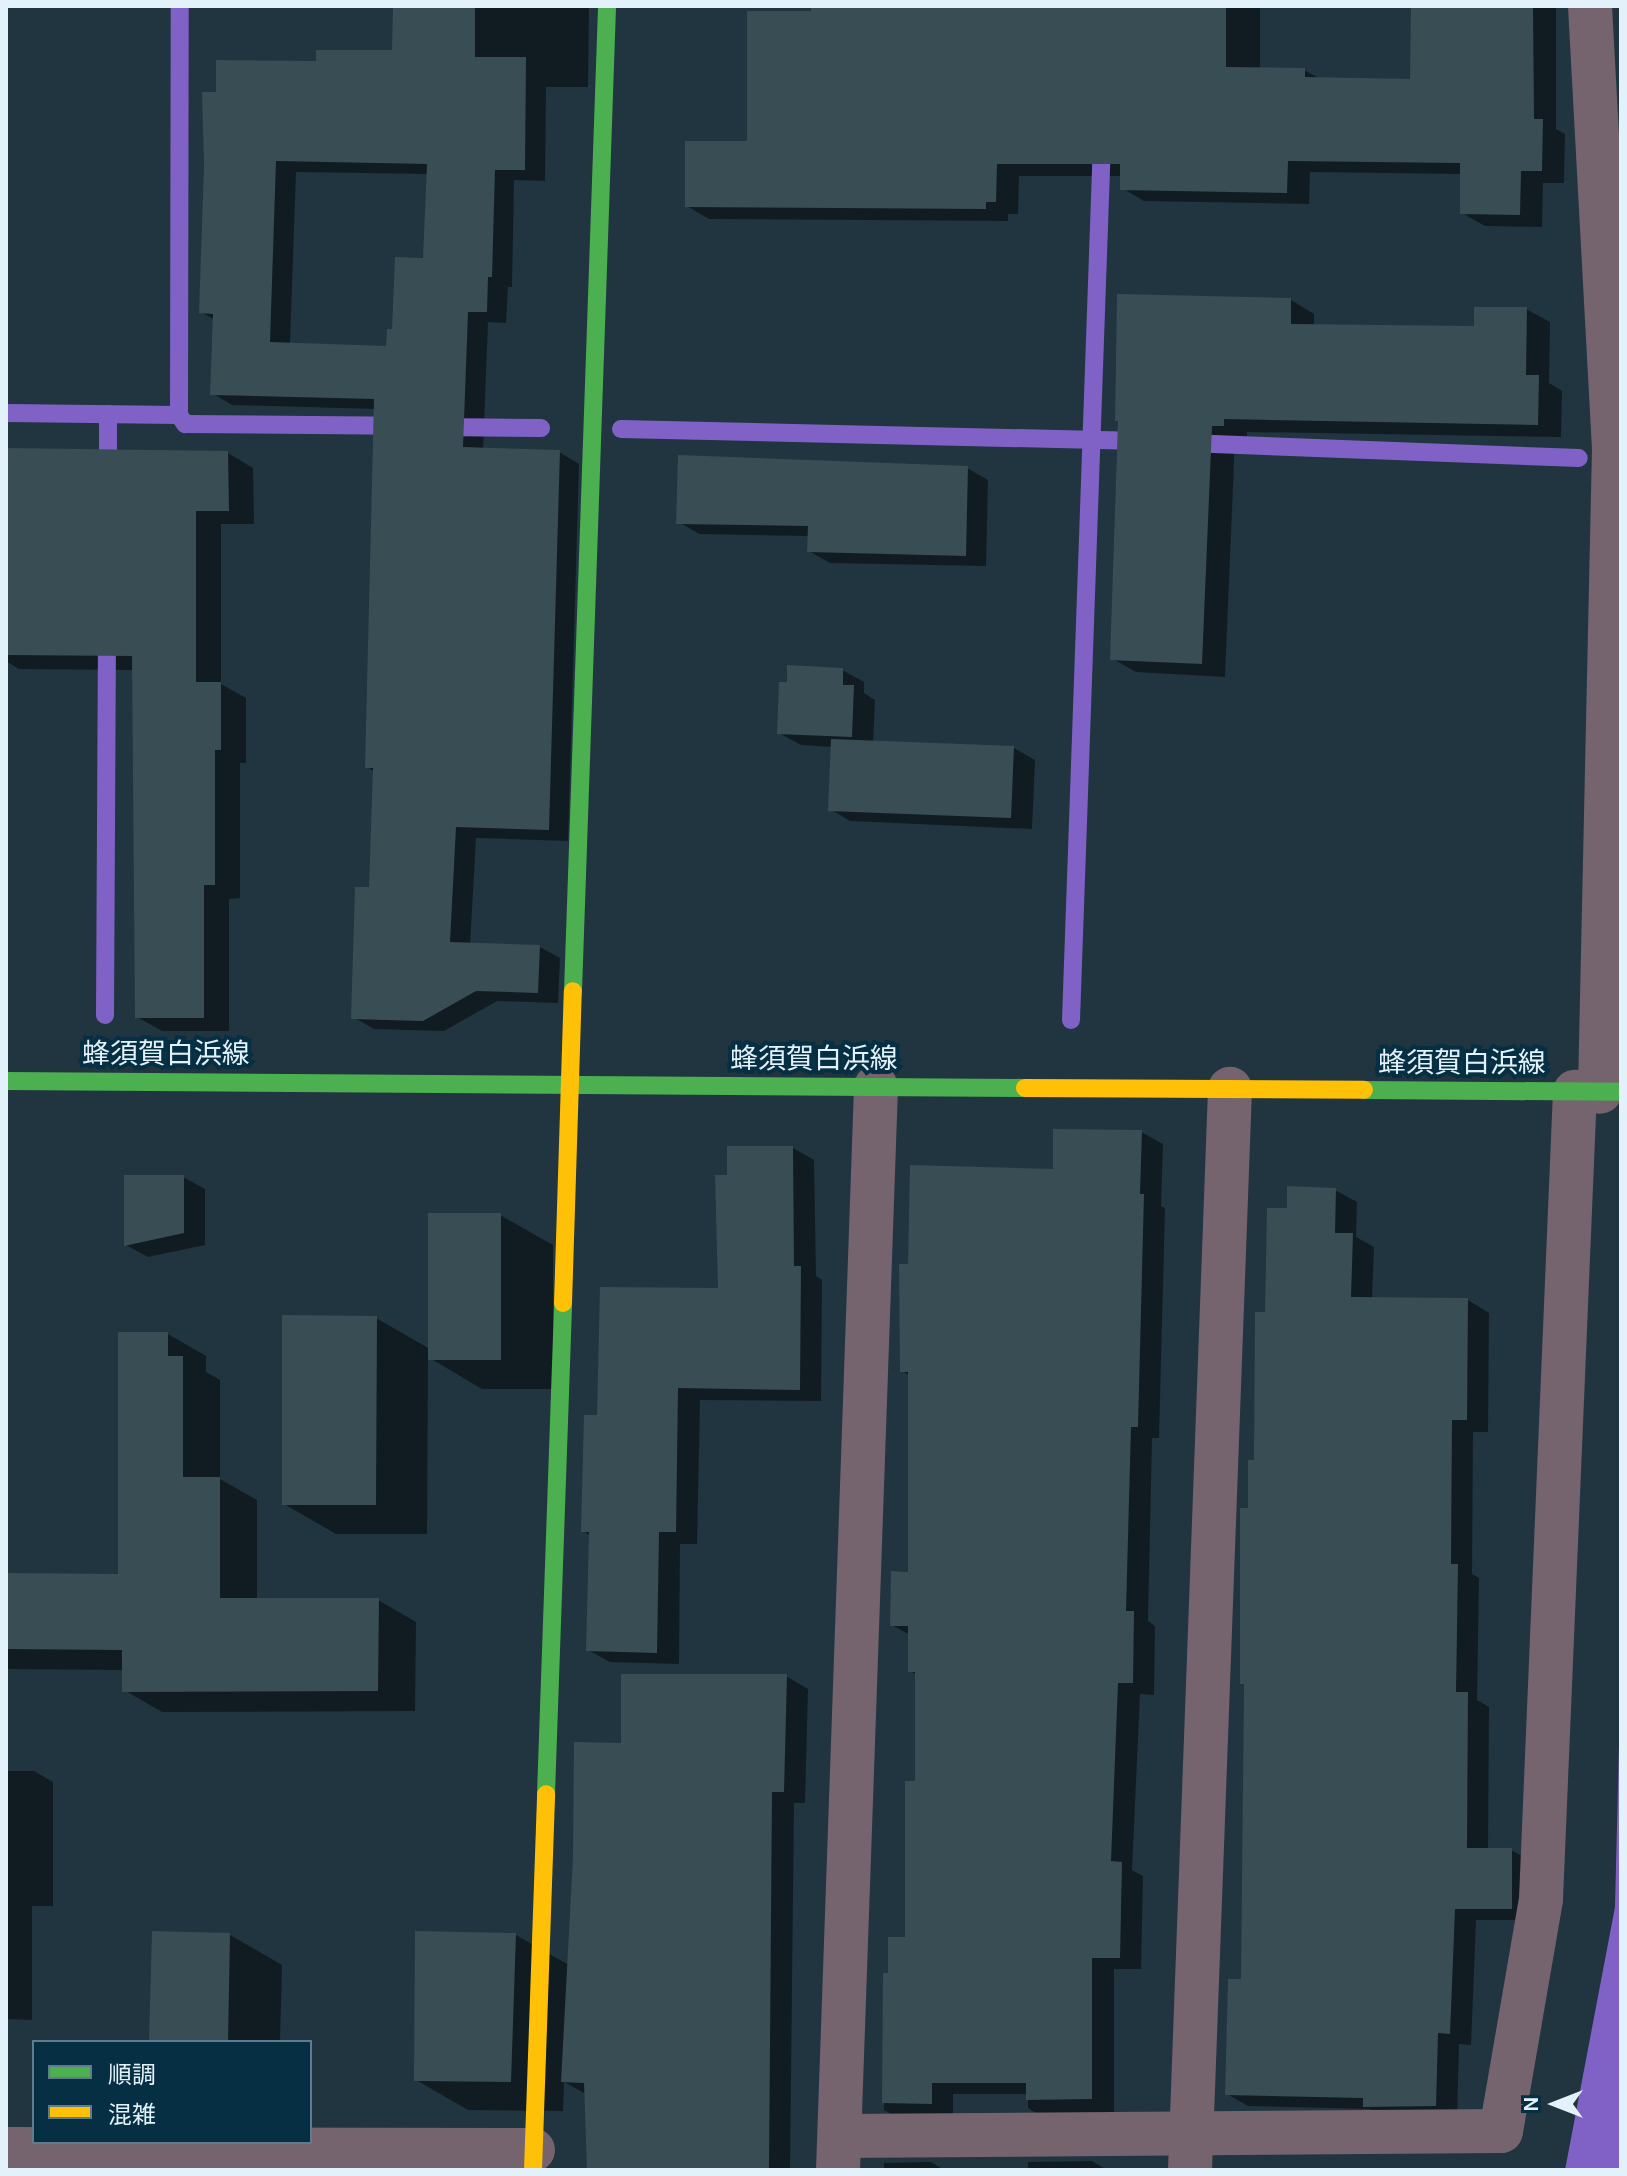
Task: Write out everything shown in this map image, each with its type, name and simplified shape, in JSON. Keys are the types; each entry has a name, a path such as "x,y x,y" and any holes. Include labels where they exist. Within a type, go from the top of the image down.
{"street":[{"path":"6,2149 92,2160 533,2160 607,6"},
{"path":"876,1087 839,2153 1191,2153 1501,2131 1541,1899 1603,1092 1614,448 1590,6"},
{"name":"蜂須賀白浜線","path":"6,1081 1603,1092"},
{"path":"1191,2153 1230,1089"}],"shaded area":[{"path":"1621,1662 1621,2170 1565,2170 1615,1907"}],"building":[{"path":"393,6 475,6 475,57 526,57 525,170 495,170 492,277 488,277 487,312 468,312 463,447 560,450 549,830 456,827 450,942 540,945 538,993 476,991 423,1021 351,1019 355,887 369,887 373,768 365,768 374,399 210,395 213,314 199,313 204,165 202,92 216,92 216,60 316,61 316,50 392,50","holes":["276,161 427,164 423,258 395,257 392,329 387,329 386,346 270,342"]},
{"path":"811,6 1226,6 1226,67 1305,68 1305,77 1410,79 1411,6 1533,6 1534,119 1543,119 1542,171 1521,171 1520,215 1460,214 1460,163 1288,161 1287,193 1120,190 1120,164 997,164 996,202 986,202 986,209 685,207 685,141 747,141 747,11 811,11"},
{"path":"1117,294 1291,298 1291,324 1474,326 1474,307 1527,307 1526,375 1539,375 1538,425 1224,419 1224,426 1212,426 1202,664 1110,660 1118,421 1115,421"},
{"path":"6,448 228,451 229,511 196,511 196,682 221,682 221,750 215,750 215,885 204,885 204,1018 135,1018 132,656 6,655"},
{"path":"678,455 968,466 966,556 807,552 808,526 676,524"},
{"path":"787,665 843,668 843,685 854,685 852,737 777,734 779,682 787,682"},
{"path":"831,739 1014,746 1011,818 828,811"},
{"path":"1053,1129 1142,1130 1140,1194 1144,1194 1138,1427 1131,1427 1126,1611 1134,1611 1133,1683 1118,1683 1111,1861 1122,1862 1120,1958 1092,1958 1092,2099 1026,2100 1026,2083 932,2083 932,2104 882,2103 883,1973 888,1973 888,1937 905,1937 905,1781 915,1781 915,1672 908,1672 908,1626 890,1626 891,1571 908,1572 908,1372 900,1372 899,1264 908,1264 910,1165 1053,1169"},
{"path":"727,1146 793,1146 794,1266 801,1266 800,1390 678,1388 676,1532 659,1532 657,1653 586,1651 589,1532 581,1532 584,1415 597,1415 600,1287 718,1288 715,1175 727,1175"},
{"path":"124,1175 184,1175 184,1233 124,1246"},
{"path":"1287,1186 1336,1188 1335,1233 1353,1233 1351,1297 1468,1298 1467,1420 1452,1420 1451,1564 1458,1564 1456,1692 1468,1692 1467,1848 1512,1848 1512,1909 1455,1909 1450,2034 1438,2033 1436,2106 1363,2107 1363,2098 1225,2095 1228,1979 1241,1979 1244,1684 1240,1684 1240,1508 1248,1508 1248,1460 1254,1460 1255,1312 1265,1312 1267,1208 1287,1208"},
{"path":"428,1213 501,1213 501,1360 428,1360"},
{"path":"282,1315 377,1316 376,1505 282,1505"},
{"path":"118,1332 168,1332 168,1356 183,1356 183,1477 220,1477 220,1598 379,1598 378,1691 122,1692 122,1650 6,1649 6,1573 118,1574"},
{"path":"621,1674 787,1674 784,1792 772,1792 769,2170 587,2170 584,2083 561,2082 573,1857 574,1742 621,1743"},
{"path":"152,1931 230,1933 228,2040 149,2040"},
{"path":"415,1931 516,1933 511,2082 414,2081"}],"waterway":[{"path":"179,415 180,6"},
{"path":"1071,1020 1102,141"},
{"path":"6,413 179,415 185,424 398,426"},
{"path":"108,414 108,472"},
{"path":"440,427 541,428"},
{"path":"621,429 1142,441"},
{"path":"1188,443 1579,458"},
{"path":"105,1015 107,634"}],"traffic: fast":[{"path":"573,991 607,6"},
{"path":"6,1081 1025,1088"},
{"path":"1364,1090 1621,1092"},
{"path":"546,1794 563,1303"}],"traffic: slow":[{"path":"563,1303 573,991"},
{"path":"1025,1088 1364,1090"},
{"path":"533,2170 546,1794"}]}
